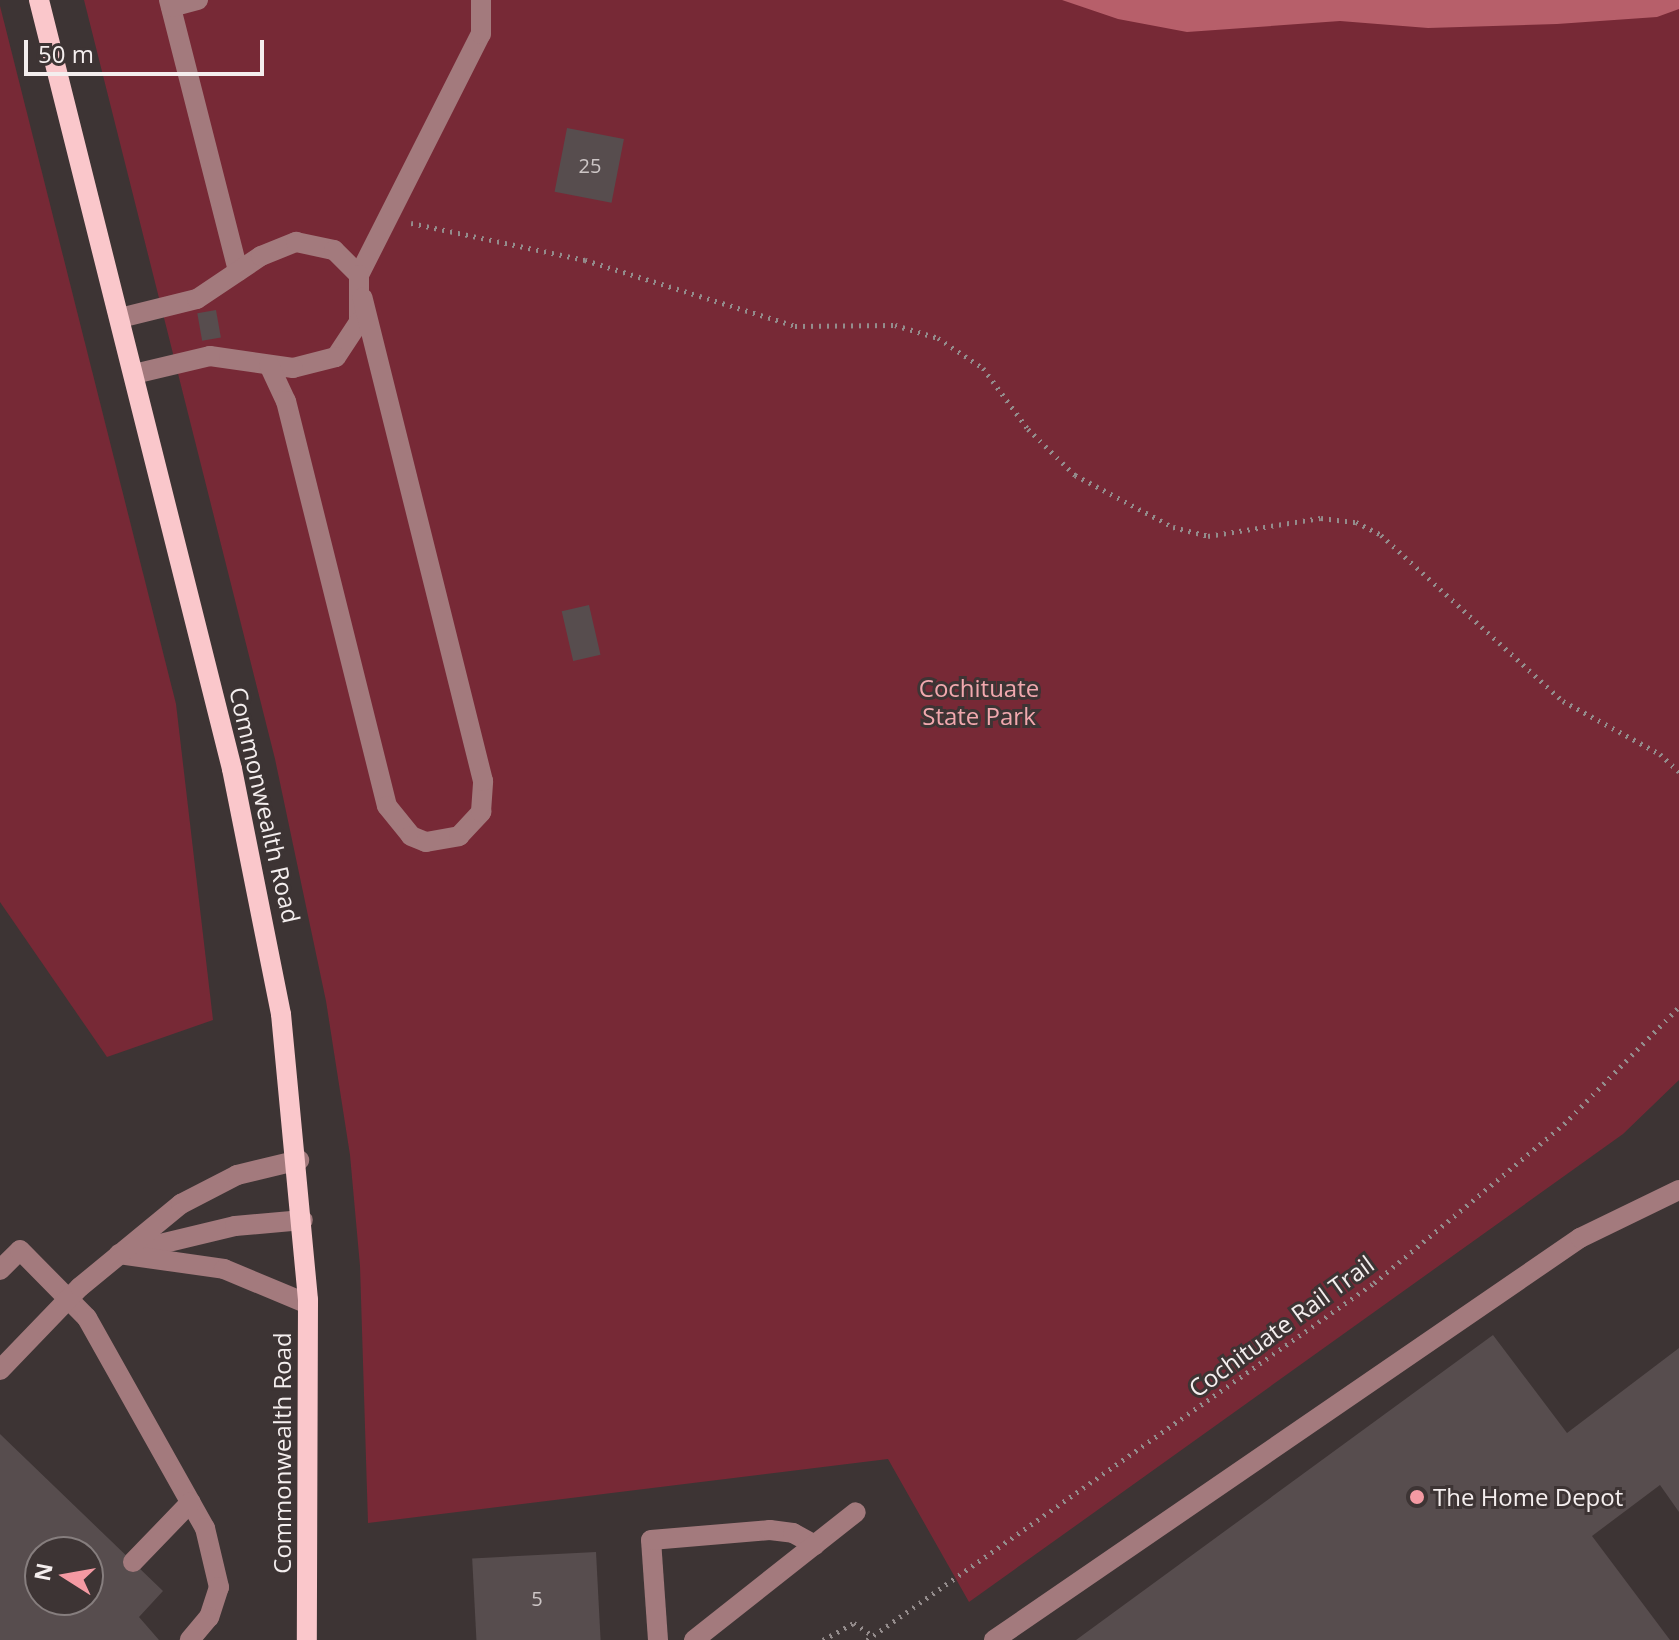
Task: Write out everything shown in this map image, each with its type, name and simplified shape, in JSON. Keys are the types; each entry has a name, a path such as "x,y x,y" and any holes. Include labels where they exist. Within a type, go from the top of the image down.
{"main road":[{"name":"Commonwealth Road","path":"39,0 251,850 281,1014 299,1160 308,1304 307,1640"}],"lane":[{"path":"198,0 170,4 238,271"},
{"path":"359,275 481,34 481,0"},
{"path":"120,318 197,299 278,246 316,242 351,263 359,275 483,781 481,812 459,836 426,842 411,836 387,806 286,401 269,365"},
{"path":"134,374 210,356 293,368 336,357 359,322 363,298"},
{"path":"0,1370 69,1298 119,1254 207,1189 299,1160"},
{"path":"994,1640 1580,1238 1679,1190"},
{"path":"119,1254 235,1226 303,1220"},
{"path":"0,1270 20,1250 69,1298 111,1354 191,1502 210,1540 219,1587 209,1617 190,1640"},
{"path":"119,1254 224,1269 308,1304"},
{"path":"133,1562 191,1502"},
{"path":"694,1640 856,1512"},
{"path":"658,1640 651,1540 770,1530 793,1533 815,1545"}],"path":[{"path":"388,218 585,260 795,326 895,325 938,338 983,368 1028,429 1075,475 1173,527 1208,536 1321,518 1356,522 1381,535 1563,701 1660,754 1679,772"},
{"name":"Cochituate Rail Trail","path":"823,1640 854,1623 870,1638 1384,1276 1564,1124 1679,1007"}],"green space":[{"name":"Cochituate State Park","path":"84,0 1679,0 1679,1080 1623,1134 969,1602 888,1459 368,1523 360,1266 350,1155 326,1001 275,759"},
{"path":"0,6 176,704 213,1020 107,1057 0,902"}],"shaded area":[{"path":"1062,0 1679,0 1679,9 1657,17 1557,24 1428,28 1340,21 1187,32 1118,19"}],"building":[{"path":"567,128 624,139 612,203 555,192"},
{"path":"216,310 221,338 202,341 197,313"},
{"path":"589,605 600,655 573,661 562,611"},
{"name":"The Home Depot","path":"1493,1335 1567,1433 1679,1348 1679,1512 1660,1485 1592,1536 1670,1640 1076,1640"},
{"path":"0,1434 163,1591 139,1617 159,1640 0,1640"},
{"path":"596,1552 601,1640 476,1640 472,1558"}],"place":[{"name":"The Home Depot","path":"1417,1497"}]}
